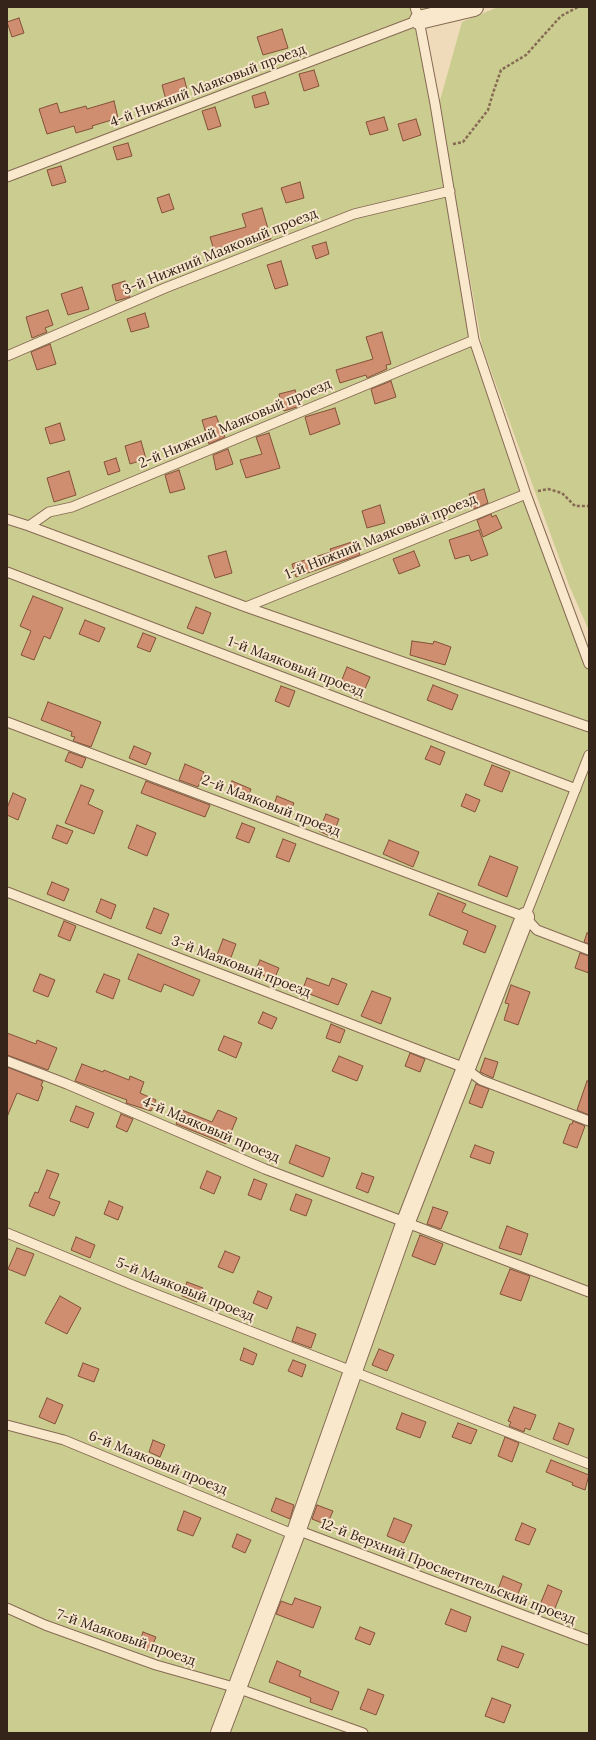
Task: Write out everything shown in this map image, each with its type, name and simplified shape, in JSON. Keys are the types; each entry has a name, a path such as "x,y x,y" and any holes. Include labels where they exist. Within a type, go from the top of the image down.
{"street":[{"path":"417,14 474,7"},
{"path":"220,1733 296,1532 405,1224 525,917"}],"lane":[{"path":"417,14 450,191 474,340 526,494 589,664"},
{"name":"4-й Нижний Маяковый проезд","path":"7,177 417,14"},
{"name":"3-й Нижний Маяковый проезд","path":"7,356 165,288 354,214 450,191"},
{"name":"2-й Нижний Маяковый проезд","path":"29,526 49,512 72,507 474,340"},
{"name":"1-й Нижний Маяковый проезд","path":"246,606 526,494"},
{"path":"7,520 29,526 246,606 589,728"},
{"name":"1-й Маяковый проезд","path":"7,572 576,789"},
{"name":"2-й Маяковый проезд","path":"7,722 525,917"},
{"path":"589,755 525,917 537,930 589,950"},
{"name":"3-й Маяковый проезд","path":"7,892 466,1068 481,1080 589,1122"},
{"name":"4-й Маяковый проезд","path":"7,1061 67,1084 265,1169 405,1224 589,1292"},
{"name":"5-й Маяковый проезд","path":"7,1233 135,1286 589,1464"},
{"name":"6-й Маяковый проезд","path":"7,1425 64,1440 296,1532"},
{"name":"12-й Верхний Просветительский проезд","path":"296,1532 589,1640"},
{"name":"7-й Маяковый проезд","path":"7,1608 45,1625 156,1666 237,1688 363,1733"}],"path":[{"path":"442,146 464,142 488,110 501,70 526,56 561,16 578,7"},
{"path":"526,494 548,489 562,492 576,506 589,506"}],"green space":[{"path":"7,7 444,7 413,19 431,105 472,345 589,664 589,1733 7,1733"},
{"path":"498,7 589,7 589,631 569,585 482,346 439,104 462,22"}],"building":[{"path":"19,18 24,33 12,37 7,22"},
{"path":"282,29 288,48 263,55 257,37"},
{"path":"314,70 319,86 304,91 299,74"},
{"path":"184,78 188,93 166,100 162,85"},
{"path":"265,92 269,104 255,108 252,96"},
{"path":"114,101 118,118 92,126 93,128 76,133 74,126 47,134 39,109 57,103 60,113 86,106 87,109"},
{"path":"215,107 221,126 208,130 202,111"},
{"path":"384,117 388,130 370,135 366,122"},
{"path":"416,119 421,135 403,141 398,124"},
{"path":"128,143 132,156 117,160 113,147"},
{"path":"61,166 66,182 52,186 47,170"},
{"path":"300,182 304,198 286,203 281,188"},
{"path":"169,194 174,209 162,213 157,198"},
{"path":"262,208 271,239 251,245 250,240 214,250 210,237 246,227 242,214"},
{"path":"326,242 329,254 316,259 312,246"},
{"path":"281,261 288,285 275,289 267,265"},
{"path":"125,281 130,297 116,301 112,285"},
{"path":"82,287 89,309 68,315 61,294"},
{"path":"48,310 53,325 45,328 47,332 32,338 26,317"},
{"path":"145,313 149,327 131,332 127,319"},
{"path":"382,332 391,364 386,365 387,369 367,378 366,375 340,383 336,370 373,359 366,337"},
{"path":"50,344 56,364 37,370 31,352"},
{"path":"391,381 396,397 375,404 371,389"},
{"path":"295,390 300,406 284,411 279,394"},
{"path":"335,408 340,424 310,435 305,417"},
{"path":"216,416 225,437 209,444 202,420"},
{"path":"60,423 65,440 50,444 45,428"},
{"path":"269,433 280,468 246,478 240,460 262,454 256,437"},
{"path":"141,441 146,459 130,464 125,446"},
{"path":"228,449 233,464 216,470 213,455"},
{"path":"116,458 120,471 108,475 104,462"},
{"path":"179,470 185,489 170,493 165,475"},
{"path":"69,471 76,495 54,502 47,478"},
{"path":"484,489 488,503 474,509 469,494"},
{"path":"380,505 385,523 367,528 362,511"},
{"path":"491,514 492,517 496,515 502,528 483,537 477,520"},
{"path":"479,530 488,555 471,561 469,555 455,559 449,540"},
{"path":"355,541 360,555 296,577 292,564 331,552 330,549"},
{"path":"226,551 232,573 215,578 208,556"},
{"path":"414,551 420,566 399,574 393,559"},
{"path":"33,596 63,608 50,639 44,636 34,660 21,655 31,631 20,626"},
{"path":"196,607 211,613 203,634 187,628"},
{"path":"85,620 105,628 99,642 79,634"},
{"path":"143,633 156,638 150,652 137,647"},
{"path":"412,641 433,644 434,641 451,647 445,665 410,655"},
{"path":"347,667 370,677 362,696 339,687"},
{"path":"433,685 458,695 452,710 427,700"},
{"path":"281,686 295,691 289,707 275,701"},
{"path":"48,702 101,722 91,747 73,741 75,737 71,736 72,732 41,720"},
{"path":"134,746 151,753 146,765 129,758"},
{"path":"431,746 445,752 440,765 425,759"},
{"path":"69,752 86,758 82,768 65,761"},
{"path":"185,764 204,772 198,787 179,780"},
{"path":"492,765 510,772 502,792 484,785"},
{"path":"146,781 210,805 205,817 141,793"},
{"path":"232,781 251,789 246,801 227,793"},
{"path":"81,785 94,790 88,804 103,811 94,834 65,823"},
{"path":"13,793 26,799 18,820 7,815 7,808"},
{"path":"466,794 480,800 475,812 461,806"},
{"path":"277,796 294,803 288,817 272,810"},
{"path":"326,814 339,819 332,837 319,831"},
{"path":"242,823 255,828 249,843 236,838"},
{"path":"57,825 73,831 67,844 52,838"},
{"path":"137,825 156,833 147,856 128,848"},
{"path":"283,839 296,844 289,862 276,857"},
{"path":"389,840 419,852 413,867 383,854"},
{"path":"490,856 518,867 507,897 478,885"},
{"path":"52,882 69,889 64,901 47,894"},
{"path":"438,893 466,904 462,912 496,926 485,953 463,944 468,931 429,915"},
{"path":"101,899 116,905 111,919 96,912"},
{"path":"154,908 169,914 161,934 146,928"},
{"path":"64,921 76,926 70,941 58,936"},
{"path":"587,933 589,933 589,944 584,942"},
{"path":"223,939 236,944 230,960 217,955"},
{"path":"580,953 589,956 589,973 575,968"},
{"path":"138,954 200,980 193,996 164,984 161,992 128,979"},
{"path":"260,960 279,968 274,980 255,972"},
{"path":"40,974 55,980 48,997 33,991"},
{"path":"104,974 120,980 113,999 96,992"},
{"path":"307,978 329,986 332,978 347,984 338,1005 302,991"},
{"path":"511,985 530,992 518,1025 504,1020 509,1004 505,1003"},
{"path":"372,991 391,998 381,1024 361,1016"},
{"path":"263,1012 277,1018 272,1029 258,1023"},
{"path":"331,1024 345,1030 340,1043 326,1038"},
{"path":"7,1033 36,1044 37,1040 57,1048 48,1070 7,1055"},
{"path":"224,1036 242,1043 236,1058 218,1050"},
{"path":"410,1053 425,1059 420,1072 405,1066"},
{"path":"339,1056 363,1066 357,1081 332,1071"},
{"path":"485,1058 498,1062 493,1078 480,1072"},
{"path":"82,1064 103,1072 104,1070 129,1080 130,1076 144,1082 140,1093 156,1100 151,1111 126,1103 127,1100 75,1081"},
{"path":"7,1067 43,1081 41,1086 43,1087 38,1101 17,1093 7,1117"},
{"path":"587,1081 589,1081 589,1115 577,1110"},
{"path":"476,1084 489,1089 482,1108 469,1103"},
{"path":"76,1106 94,1113 88,1128 70,1121"},
{"path":"182,1110 212,1122 218,1110 237,1118 226,1144 176,1124"},
{"path":"121,1114 133,1119 127,1132 116,1127"},
{"path":"573,1121 585,1126 577,1148 563,1143 570,1124 572,1124"},
{"path":"296,1145 330,1158 323,1177 289,1163"},
{"path":"475,1145 494,1152 490,1164 470,1157"},
{"path":"47,1170 59,1174 49,1198 60,1202 54,1216 29,1206 35,1192 38,1193"},
{"path":"207,1171 221,1177 214,1194 200,1188"},
{"path":"362,1173 374,1177 368,1193 356,1188"},
{"path":"254,1179 267,1184 261,1200 248,1195"},
{"path":"296,1194 312,1200 306,1216 290,1210"},
{"path":"109,1201 123,1207 118,1220 104,1214"},
{"path":"433,1207 448,1212 441,1229 427,1224"},
{"path":"507,1226 528,1234 521,1255 499,1248"},
{"path":"420,1235 443,1244 435,1265 412,1256"},
{"path":"76,1237 95,1245 90,1258 71,1250"},
{"path":"17,1248 34,1254 25,1276 8,1269"},
{"path":"225,1251 240,1257 233,1273 218,1267"},
{"path":"510,1269 530,1276 521,1301 500,1294"},
{"path":"187,1282 203,1288 197,1302 182,1296"},
{"path":"258,1291 272,1297 267,1309 253,1303"},
{"path":"60,1296 81,1308 67,1334 45,1323"},
{"path":"297,1327 316,1334 311,1348 292,1341"},
{"path":"244,1348 257,1354 253,1365 240,1360"},
{"path":"379,1349 394,1355 387,1371 372,1365"},
{"path":"293,1360 306,1365 302,1377 288,1371"},
{"path":"83,1363 99,1369 94,1382 78,1376"},
{"path":"47,1398 63,1405 55,1424 39,1417"},
{"path":"514,1407 536,1415 530,1430 525,1428 524,1432 509,1426 511,1422 508,1421"},
{"path":"402,1413 426,1422 420,1438 396,1429"},
{"path":"458,1423 477,1430 471,1444 452,1437"},
{"path":"559,1423 574,1429 568,1445 553,1439"},
{"path":"505,1437 519,1443 512,1462 498,1456"},
{"path":"153,1440 165,1445 160,1457 149,1452"},
{"path":"551,1460 589,1475 585,1490 572,1485 573,1483 546,1472"},
{"path":"276,1498 294,1505 290,1519 271,1511"},
{"path":"317,1505 333,1511 327,1525 312,1519"},
{"path":"184,1511 201,1518 193,1536 177,1530"},
{"path":"394,1518 412,1525 404,1543 387,1536"},
{"path":"522,1523 536,1529 529,1545 515,1540"},
{"path":"237,1534 251,1540 245,1553 232,1547"},
{"path":"503,1576 522,1584 516,1599 497,1592"},
{"path":"548,1585 562,1591 553,1613 539,1607"},
{"path":"295,1598 321,1607 313,1628 276,1614 281,1601 292,1605"},
{"path":"451,1609 471,1617 466,1632 445,1624"},
{"path":"360,1627 375,1633 370,1645 355,1639"},
{"path":"143,1632 156,1637 150,1651 138,1647"},
{"path":"502,1646 524,1654 518,1668 497,1660"},
{"path":"277,1661 301,1671 299,1676 339,1692 332,1710 310,1702 311,1698 269,1682"},
{"path":"368,1689 384,1695 376,1715 360,1709"},
{"path":"492,1698 511,1705 504,1723 485,1716"}]}
